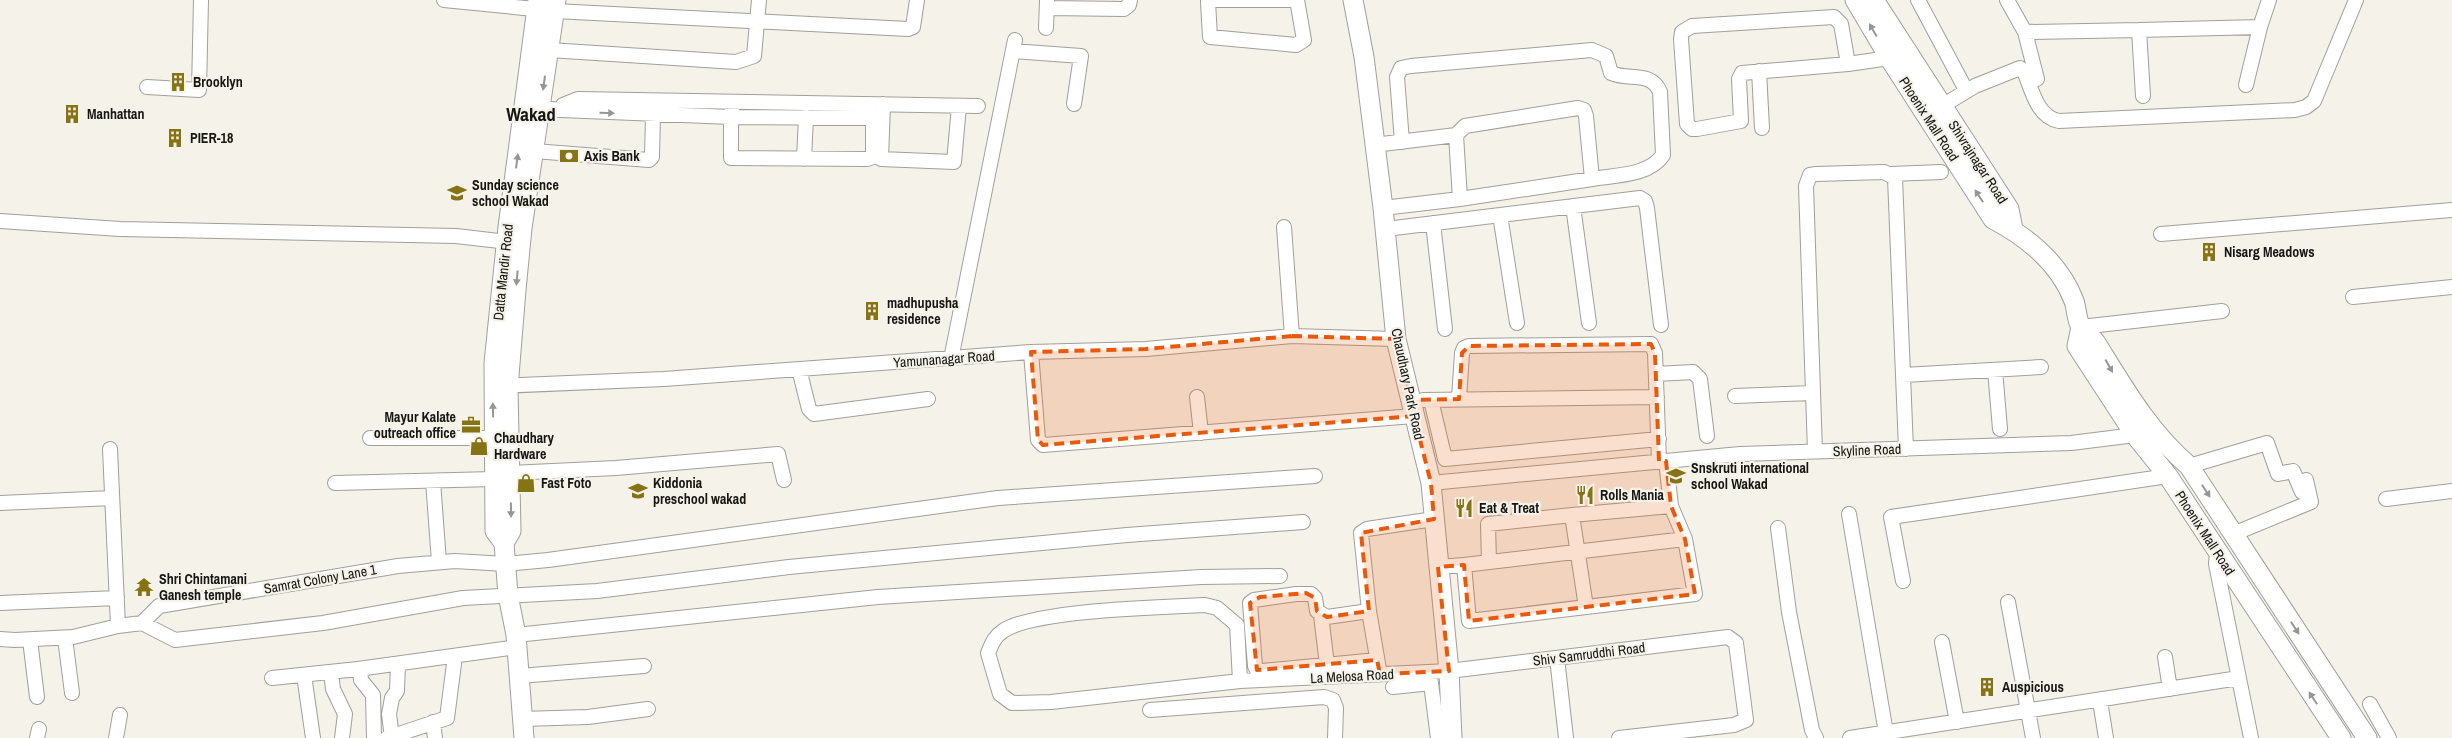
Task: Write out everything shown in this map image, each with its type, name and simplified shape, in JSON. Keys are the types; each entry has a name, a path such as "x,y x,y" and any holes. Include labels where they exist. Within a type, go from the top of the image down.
{"street":[{"path":"147,87 199,90 201,0"},
{"path":"444,0 547,4 757,21 908,29 913,27 916,0"},
{"path":"549,50 736,62 754,56 758,0"},
{"path":"1046,28 1047,4 1124,9 1127,8 1130,0"},
{"path":"1297,0 1304,40 1296,44 1210,37 1208,1 1297,0"},
{"name":"Chaudhary Park Road","path":"1353,0 1364,57 1386,228 1396,339 1431,483 1449,671 1452,738"},
{"name":"Phoenix Mall Road","path":"1855,0 1899,56"},
{"name":"Phoenix Mall Road","path":"1874,0 1899,56 1993,219 2013,229"},
{"path":"1918,0 1966,90"},
{"path":"2007,0 2025,32 2037,79"},
{"path":"2246,85 2260,27 2269,0"},
{"path":"1942,106 1966,90 2020,68 2024,71 2042,113 2049,119 2059,121 2294,110 2306,107 2314,100 2356,0"},
{"name":"Datta Mandir Road","path":"513,242 534,151 541,108 549,50 547,4"},
{"name":"Datta Mandir Road","path":"502,476 494,438 513,242 547,4"},
{"path":"1848,64 1841,24 1834,17 1692,26 1682,32 1681,39 1689,127 1697,129 1741,121 1739,77 1742,73 1848,64 1899,56"},
{"path":"2025,32 2260,27"},
{"path":"2139,30 2143,96"},
{"path":"951,359 1014,46 1081,56 1074,104"},
{"path":"1383,208 1460,200 1646,170 1654,166 1663,155 1660,92 1656,84 1646,78 1617,76 1611,73 1606,56 1592,50 1411,66 1401,68 1396,77 1402,142"},
{"name":"Shivrajnagar Road","path":"1899,56 1942,106 2009,209 2013,229"},
{"path":"1759,71 1762,128"},
{"path":"561,110 563,105 578,99 978,106"},
{"path":"541,108 653,115 731,117 874,118 873,156 867,159 730,158 731,117 733,101"},
{"path":"883,104 881,159 954,162 959,106"},
{"path":"1374,145 1456,135 1465,126 1578,108 1584,110 1586,116 1592,178"},
{"path":"534,151 649,160 652,157 653,115"},
{"path":"804,159 806,117"},
{"path":"1456,135 1460,200"},
{"path":"1815,452 1806,180 1810,175 1816,174 1941,172"},
{"path":"1891,174 1897,185 1906,449"},
{"path":"1386,228 1634,198 1645,201 1661,325"},
{"path":"1573,206 1589,323"},
{"path":"2161,234 2452,210"},
{"path":"1500,215 1517,323"},
{"path":"0,221 120,229 456,236 513,242"},
{"path":"1433,223 1445,329"},
{"path":"1284,227 1292,336"},
{"path":"2013,229 2032,245 2061,277 2074,301 2081,327 2095,340 2115,376 2158,437"},
{"path":"2353,297 2452,287"},
{"path":"2081,327 2222,311"},
{"name":"Phoenix Mall Road","path":"2081,327 2077,346 2135,435 2168,476 2341,738"},
{"name":"Yamunanagar Road","path":"500,386 799,369 1031,352 1146,349 1292,336 1396,339"},
{"path":"1458,399 1462,353 1464,348 1469,346 1645,343 1654,347 1658,439 1671,506 1685,539 1695,594 1469,621 1464,565"},
{"path":"1031,352 1039,444 1043,445 1201,433 1413,408 1431,400 1657,397"},
{"path":"1904,375 2041,367"},
{"path":"799,369 809,410 814,414 928,399"},
{"path":"1995,370 2000,429"},
{"path":"1656,374 1693,372 1700,379 1707,436"},
{"name":"Datta Mandir Road","path":"500,386 502,476 495,531 504,543 508,595 517,641 524,738"},
{"path":"1735,396 1813,393"},
{"path":"1197,397 1201,433"},
{"path":"1431,400 1445,459 1658,439"},
{"name":"Skyline Road","path":"1431,483 1740,454 2071,443 2135,435 2158,437"},
{"name":"Phoenix Mall Road","path":"2158,437 2190,466 2367,738"},
{"path":"370,438 494,438"},
{"path":"2190,466 2267,443 2278,474 2293,471 2302,492"},
{"path":"110,449 118,626"},
{"path":"335,483 433,481 778,454 784,480"},
{"path":"2233,534 2312,502 2304,472"},
{"name":"Samrat Colony Lane 1","path":"142,623 158,606 313,578 439,562 506,564 638,549 814,522 998,498 1315,476"},
{"path":"1903,581 1891,517 2168,476"},
{"path":"433,481 439,562"},
{"path":"2386,499 2452,491"},
{"path":"0,503 112,498"},
{"path":"1489,562 1488,524 1671,506"},
{"path":"1849,514 1886,733"},
{"path":"1572,515 1576,552 1586,607"},
{"path":"1380,674 1369,611 1361,534 1367,529 1434,519"},
{"path":"0,639 65,638 118,626 142,623 175,640 323,623 463,598 597,591 808,566 1127,535 1303,522"},
{"path":"1778,528 1789,612 1812,730 1816,738"},
{"path":"1438,567 1685,539"},
{"path":"2217,552 2216,564 2250,738"},
{"path":"272,678 360,669 455,656 517,641 878,597 1193,577 1280,576"},
{"path":"1369,611 1327,617 1317,611 1315,598 1311,594 1296,594 1254,600 1250,603 1255,666 1257,670 1262,672 1377,660"},
{"path":"0,603 117,598"},
{"path":"2008,602 2034,738"},
{"name":"La Melosa Road","path":"1240,681 1237,625 1217,608 1205,605 1051,617 1020,624 1004,630 994,639 988,653 1000,694 1012,703 1051,702 1240,681 1449,671"},
{"path":"1321,615 1327,665"},
{"name":"Shiv Samruddhi Road","path":"1449,671 1728,637 1736,643 1747,714 1746,720 1734,725 1619,738"},
{"path":"65,638 72,693"},
{"path":"30,640 38,697"},
{"path":"1942,642 1957,722"},
{"path":"398,664 397,691 392,698 388,714 390,737 447,718 455,656"},
{"path":"2165,657 2170,689"},
{"path":"1557,658 1566,738"},
{"path":"519,676 644,666"},
{"path":"360,669 364,686 373,695 374,738"},
{"path":"331,672 333,689 345,714 342,738"},
{"path":"304,675 313,738"},
{"path":"1850,738 2029,712 2239,678"},
{"path":"1393,687 1431,683 1438,738"},
{"path":"1150,710 1324,697 1333,700 1336,708 1335,738"},
{"path":"2100,701 2106,738"},
{"path":"2370,704 2388,738"},
{"path":"522,719 588,717 648,709"},
{"path":"116,738 120,715"},
{"path":"433,722 434,738"}],"highlighted area":[{"path":"1292,336 1396,339 1412,400 1459,399 1462,353 1469,346 1651,344 1655,353 1659,461 1666,461 1671,506 1685,539 1695,594 1469,621 1464,565 1438,567 1449,671 1380,674 1377,660 1257,670 1250,603 1260,597 1306,593 1315,598 1317,611 1327,617 1369,611 1361,533 1434,519 1431,483 1414,416 1043,445 1038,440 1031,352 1146,349"}],"place":[{"name":"Brooklyn","path":"178,82"},
{"name":"Manhattan","path":"72,114"},
{"name":"PIER-18","path":"175,138"},
{"name":"Axis Bank","path":"569,156"},
{"name":"Sunday science school Wakad","path":"457,193"},
{"name":"Nisarg Meadows","path":"2209,252"},
{"name":"madhupusha residence","path":"872,311"},
{"name":"Mayur Kalate outreach office","path":"471,425"},
{"name":"Chaudhary Hardware","path":"479,446"},
{"name":"Snskruti international school Wakad","path":"1676,476"},
{"name":"Fast Foto","path":"526,483"},
{"name":"Kiddonia preschool wakad","path":"638,491"},
{"name":"Rolls Mania","path":"1585,495"},
{"name":"Eat & Treat","path":"1464,508"},
{"name":"Shri Chintamani Ganesh temple","path":"144,587"},
{"name":"Auspicious","path":"1987,687"}],"district":[{"name":"Wakad","path":"531,114"}]}
